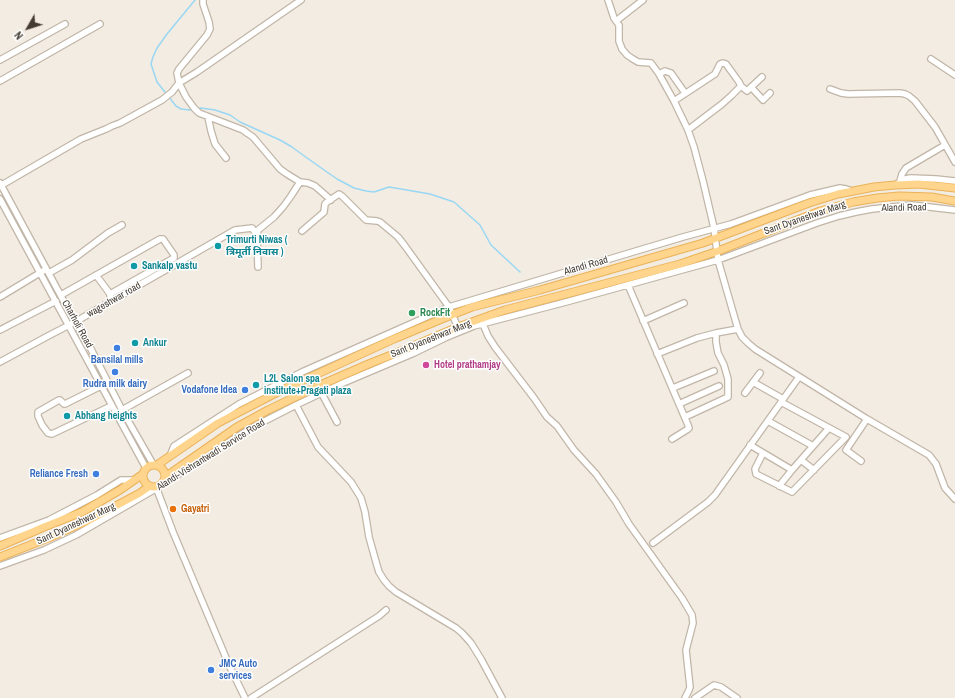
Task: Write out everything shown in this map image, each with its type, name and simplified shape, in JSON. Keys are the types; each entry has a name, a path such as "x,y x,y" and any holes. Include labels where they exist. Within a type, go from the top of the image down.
{"main road":[{"path":"716,238 809,203 852,191 897,183 955,188"},
{"name":"Sant Dyaneshwar Marg","path":"0,557 54,536 160,485 163,483 165,477 237,427 268,410 371,363 505,310 680,264 718,251 820,211 866,199 916,196 955,201"},
{"name":"Sant Dyaneshwar Marg","path":"0,546 82,512 134,480 218,423 280,391 396,338 472,307 540,290 716,238"},
{"path":"154,487 144,481 150,468 163,469 165,472 165,477"}],"street":[{"path":"203,0 210,30 179,68 177,74 177,79 186,97 195,110 208,117 243,130 256,141 280,169 293,179 315,186 331,200"},
{"path":"0,185 81,139 120,123 162,100 172,92 179,83 302,0"},
{"path":"608,0 612,14 619,25 622,49 633,59 644,63 651,63 674,101 688,130 702,176 716,238 718,260 738,329 742,337 755,349 799,377 929,455 936,464 945,488 955,499"},
{"path":"616,22 643,0"},
{"path":"0,60 65,24"},
{"path":"0,81 100,24"},
{"path":"931,59 955,75"},
{"path":"674,101 715,74 720,64 723,63 726,64 747,92 762,77"},
{"path":"658,74 665,71 671,73 685,93"},
{"path":"688,130 722,104 741,86"},
{"path":"751,87 763,100 770,93"},
{"path":"830,89 848,94 905,94 909,96 925,114 955,162"},
{"path":"208,117 215,144 226,158"},
{"path":"897,183 906,168 945,145"},
{"path":"897,183 905,179 918,178 955,181"},
{"path":"258,267 257,232 259,228 272,219 283,207 300,182"},
{"name":"Charholi Road","path":"0,185 91,349 134,432 150,468"},
{"name":"Alandi Road","path":"449,307 731,224 810,195 835,188 852,191"},
{"path":"302,231 324,212 325,204 338,194 340,195 366,220 377,221 390,230 405,246 449,307 451,315 459,329"},
{"name":"Charholi Road","path":"0,199 128,435 150,468"},
{"name":"Alandi Road","path":"628,285 718,260 823,221 856,212 878,208 912,206 955,210"},
{"path":"0,297 40,273 72,260 108,233 122,225"},
{"name":"wageshwar road","path":"0,362 69,326 235,230 252,228 255,232 257,232"},
{"path":"61,295 160,239 163,239 174,255 174,258 110,294"},
{"path":"96,275 113,300"},
{"path":"628,285 688,425 688,429 672,438"},
{"name":"Alandi-Vishrantwadi Service Road","path":"0,566 63,542 255,426 321,392 414,353 447,337 459,329 483,324 628,285"},
{"path":"0,330 56,301"},
{"path":"643,321 684,303"},
{"path":"170,456 174,446 239,404 302,372 449,307"},
{"path":"483,324 495,347 547,417 557,426 574,450 596,474 692,615 694,623 686,650 690,687 685,698"},
{"path":"657,354 697,338 738,329"},
{"path":"685,417 728,397 728,379 718,353 716,333"},
{"path":"673,388 714,371"},
{"path":"122,410 188,373"},
{"path":"745,393 760,373"},
{"path":"653,543 708,502 715,495 799,377"},
{"path":"753,382 782,401 846,437 792,492 756,474 755,469 763,453"},
{"path":"101,386 65,404 59,400 38,412 42,425 48,433 52,434 112,406"},
{"path":"679,404 719,386"},
{"path":"321,392 337,422"},
{"path":"296,405 318,447 350,482 361,498 376,562 379,572 384,580 396,592 462,633 481,659 502,698"},
{"path":"861,461 846,450 867,418"},
{"path":"768,421 813,446"},
{"path":"779,486 829,428"},
{"path":"128,435 134,432"},
{"path":"750,445 792,470"},
{"path":"801,460 814,470"},
{"path":"0,538 45,522 97,495 121,480 134,480"},
{"path":"154,487 229,665 245,698"},
{"path":"251,698 379,616 386,610"},
{"path":"695,698 714,685 721,687 737,698"}],"waterway":[{"path":"193,110 181,109 176,106 157,82 151,64 157,48 195,0"},
{"path":"197,109 201,108 215,110 230,115 240,122 280,140 337,179 354,188 374,192 389,187 430,194 454,202 480,225 491,245 520,272"}],"place":[{"name":"Trimurti Niwas ( त्रिमूर्ती निवास )","path":"218,246"},
{"name":"Sankalp vastu","path":"134,266"},
{"name":"RockFit","path":"412,313"},
{"name":"Ankur","path":"135,343"},
{"name":"Bansilal mills","path":"117,348"},
{"name":"Hotel prathamjay","path":"426,365"},
{"name":"Rudra milk dairy","path":"115,372"},
{"name":"L2L Salon spa institute+Pragati plaza","path":"256,385"},
{"name":"Vodafone Idea","path":"245,390"},
{"name":"Abhang heights","path":"67,416"},
{"name":"Reliance Fresh","path":"96,474"},
{"name":"Gayatri","path":"173,509"},
{"name":"JMC Auto services","path":"211,670"}]}
